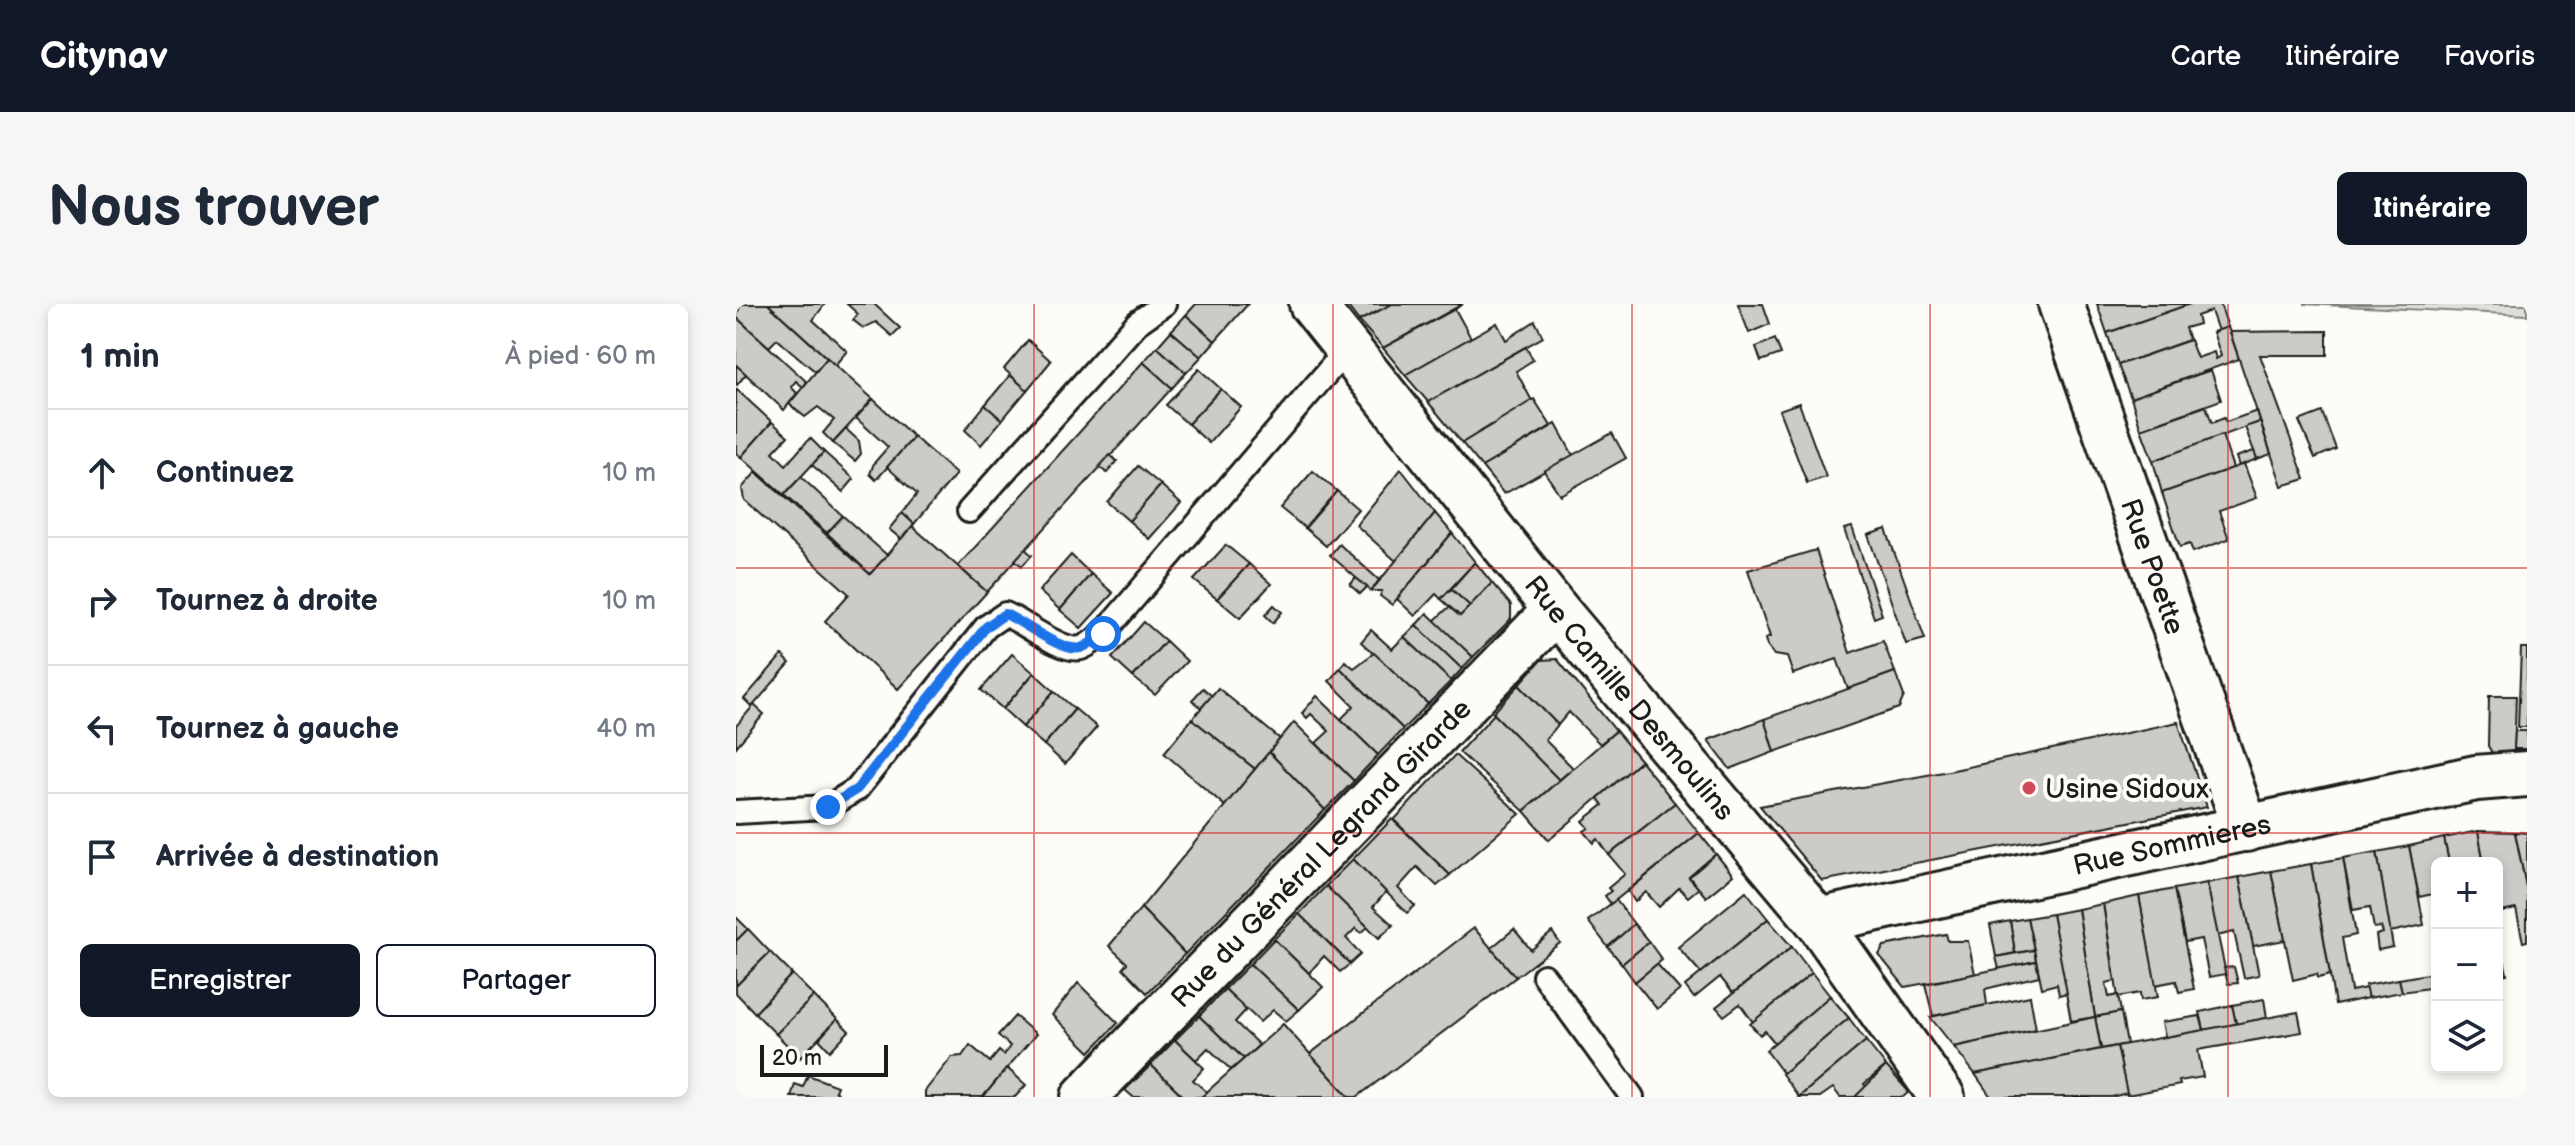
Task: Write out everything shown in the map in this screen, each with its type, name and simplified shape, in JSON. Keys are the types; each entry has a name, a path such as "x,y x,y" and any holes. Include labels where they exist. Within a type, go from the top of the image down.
{"street":[{"name":"Rue Camille Desmoulins","path":"1312,304 1556,610 1818,921 1942,1097"},
{"name":"Rue Poette","path":"2061,304 2246,829"},
{"name":"Rue du Général Legrand Girarde","path":"1084,1097 1556,610"},
{"name":"Rue Sommieres","path":"1818,921 2476,778 2527,774"}],"lane":[{"path":"969,511 1137,323 1164,304"},
{"path":"736,812 828,807 857,789 986,627 1005,614 1026,623 1064,648 1082,648 1103,634 1348,348"},
{"path":"1544,976 1632,1097"}],"shaded area":[{"path":"2304,304 2527,304 2527,315"}],"building":[{"path":"741,304 768,304 827,358 816,372 777,339 769,347 736,317"},
{"path":"768,304 825,304 813,320 847,351 835,365"},
{"path":"847,304 874,304 900,328 892,336 876,322 863,328 853,320 858,314"},
{"path":"1196,304 1248,304 1215,341 1186,315"},
{"path":"1346,304 1392,304 1359,321"},
{"path":"1392,304 1463,304 1383,348 1359,321"},
{"path":"1738,304 1763,304 1770,324 1749,333"},
{"path":"2097,304 2190,304 2107,333"},
{"path":"2190,304 2220,304 2228,327 2218,331 2211,311 2197,316 2199,324 2185,328 2189,340 2118,365 2107,333"},
{"path":"1455,309 1471,338 1405,375 1383,348"},
{"path":"1186,315 1215,341 1201,357 1171,331"},
{"path":"736,317 807,382 803,387 796,381 791,387 797,393 784,410 736,365"},
{"path":"1535,321 1543,337 1428,402 1405,375 1497,323 1506,340"},
{"path":"2228,327 2239,359 2131,398 2118,365 2190,340 2197,358 2214,352 2216,359 2221,356 2213,332"},
{"path":"1171,331 1201,357 1186,373 1157,347"},
{"path":"2327,331 2327,355 2260,355 2305,479 2282,486 2230,332"},
{"path":"1775,339 1781,354 1761,361 1756,347"},
{"path":"1028,340 1051,361 1027,390 1004,369"},
{"path":"1157,347 1186,373 1172,388 1143,362"},
{"path":"1526,347 1533,360 1516,371 1532,401 1462,443 1428,402"},
{"path":"827,358 873,399 833,443 823,433 834,420 818,407 805,417 789,404"},
{"path":"1143,362 1172,388 987,592 958,566"},
{"path":"736,365 746,374 737,385 736,384"},
{"path":"1199,369 1221,389 1188,424 1166,405"},
{"path":"2211,370 2221,400 2141,429 2131,398"},
{"path":"1010,375 1027,390 1002,420 985,405"},
{"path":"736,389 772,422 741,457 736,453"},
{"path":"1221,389 1241,407 1209,443 1188,424"},
{"path":"873,399 914,437 876,480 870,474 874,463 888,447 856,418"},
{"path":"1534,399 1551,426 1482,467 1462,443"},
{"path":"1799,403 1826,477 1807,483 1779,410"},
{"path":"985,405 1002,420 981,445 965,430"},
{"path":"2206,406 2212,423 2224,418 2226,422 2257,411 2260,422 2153,461 2141,429"},
{"path":"2322,412 2336,449 2315,458 2299,421"},
{"path":"772,422 788,436 773,452 786,465 810,438 824,452 784,495 741,457"},
{"path":"2260,422 2271,454 2257,459 2245,427"},
{"path":"1556,424 1573,455 1504,494 1482,467"},
{"path":"846,429 859,441 861,454 855,461 833,443"},
{"path":"1612,433 1626,458 1560,495 1544,471"},
{"path":"2222,435 2233,468 2162,493 2153,461"},
{"path":"914,437 956,474 914,524 902,513 917,494 887,467"},
{"path":"2254,451 2257,459 2239,466 2236,457"},
{"path":"824,452 854,479 843,492 812,465"},
{"path":"1110,455 1117,461 1107,473 1099,467"},
{"path":"2244,464 2257,498 2219,511 2229,539 2193,552 2190,544 2180,547 2162,493"},
{"path":"1138,466 1161,485 1129,521 1107,502"},
{"path":"1401,469 1435,513 1396,561 1356,525"},
{"path":"1313,471 1337,491 1305,528 1280,508"},
{"path":"756,472 870,574 912,526 987,592 898,689 825,621 849,594 744,500 742,488"},
{"path":"801,477 843,516 827,533 784,495"},
{"path":"1161,485 1181,503 1149,539 1129,521"},
{"path":"1337,491 1358,509 1326,546 1305,528"},
{"path":"902,513 914,524 901,539 889,529"},
{"path":"1435,513 1452,533 1392,605 1380,596 1382,591 1371,591"},
{"path":"843,516 887,555 870,574 827,533"},
{"path":"1852,527 1882,615 1874,618 1844,529"},
{"path":"1886,529 1925,639 1906,644 1868,535"},
{"path":"1452,533 1475,562 1441,599 1436,594 1415,616 1397,599"},
{"path":"1339,544 1379,580 1371,591 1330,555"},
{"path":"1226,545 1249,564 1217,599 1194,580"},
{"path":"1025,549 1032,555 1022,566 1015,560"},
{"path":"1816,550 1850,653 1883,641 1895,672 1848,689 1837,659 1793,674 1787,657 1774,655 1767,646 1765,639 1770,637 1748,570"},
{"path":"1071,555 1091,574 1060,610 1039,591"},
{"path":"1475,562 1492,583 1470,606 1451,589"},
{"path":"1249,564 1271,584 1240,618 1217,599"},
{"path":"1091,574 1113,593 1081,628 1060,610"},
{"path":"1356,578 1367,587 1360,594 1350,585"},
{"path":"1492,583 1511,605 1511,619 1473,657 1434,621 1449,607 1460,616"},
{"path":"1451,589 1470,606 1460,616 1441,599"},
{"path":"1274,605 1282,612 1273,623 1265,615"},
{"path":"1427,613 1473,657 1462,669 1416,625"},
{"path":"1144,622 1166,641 1133,677 1112,658"},
{"path":"1416,625 1462,669 1451,681 1404,637"},
{"path":"1371,630 1392,649 1404,637 1451,681 1428,704 1361,642"},
{"path":"1166,641 1187,661 1155,695 1133,677"},
{"path":"2521,648 2527,648 2527,727 2518,727"},
{"path":"1374,653 1428,704 1403,729 1340,668 1345,661 1354,668"},
{"path":"1012,654 1034,673 1003,709 981,690"},
{"path":"782,655 790,663 752,707 744,699"},
{"path":"1557,659 1616,731 1600,744 1569,712 1558,725 1519,685 1541,660"},
{"path":"1340,668 1403,729 1378,755 1341,719 1354,706 1329,681"},
{"path":"1895,672 1904,696 1899,708 1774,752 1764,719"},
{"path":"1034,673 1054,691 1023,727 1003,709"},
{"path":"1519,685 1558,725 1545,740 1573,768 1559,780 1493,713"},
{"path":"1203,688 1212,696 1201,708 1192,700"},
{"path":"1218,688 1280,739 1255,769 1192,719"},
{"path":"1054,691 1075,709 1044,745 1023,727"},
{"path":"1317,696 1378,755 1354,781 1316,743 1329,731 1311,714 1307,718 1302,713"},
{"path":"2489,696 2516,696 2514,757 2494,756 2488,746"},
{"path":"754,705 764,714 736,747 736,726"},
{"path":"1075,709 1097,727 1065,764 1044,745"},
{"path":"1494,714 1559,780 1524,811 1459,752"},
{"path":"1192,719 1255,769 1225,806 1164,753"},
{"path":"1764,719 1774,752 1730,769 1708,740"},
{"path":"1294,722 1354,781 1325,810 1269,752"},
{"name":"Usine Sidoux","path":"2178,722 2207,807 1822,881 1760,806 1954,770"},
{"path":"1616,731 1641,761 1549,840 1524,811"},
{"path":"2515,731 2527,731 2527,749 2514,749"},
{"path":"1269,752 1325,810 1185,954 1141,908"},
{"path":"1455,755 1520,814 1450,875 1394,820"},
{"path":"1641,761 1675,803 1609,855 1598,839 1594,843 1584,831 1589,828 1583,821 1603,805 1598,798"},
{"path":"1675,803 1699,833 1611,904 1605,896 1611,891 1608,888 1625,874 1609,855"},
{"path":"1392,819 1450,875 1437,886 1417,867 1398,888 1415,906 1407,913 1353,859"},
{"path":"2478,831 2483,857 2448,857 2444,838"},
{"path":"2478,831 2515,832 2527,891 2527,941 2523,942 2516,909 2503,912 2503,857 2483,857"},
{"path":"2515,832 2527,833 2527,891"},
{"path":"1699,833 1716,854 1689,877 1699,888 1688,897 1679,888 1659,907 1646,892 1635,902 1628,891"},
{"path":"2444,838 2448,857 2431,857 2431,894 2419,897 2409,846"},
{"path":"2409,846 2424,925 2390,932 2377,852"},
{"path":"2377,852 2393,947 2378,950 2376,935 2383,933 2381,927 2374,928 2370,907 2353,910 2343,858"},
{"path":"1716,854 1733,875 1706,897 1689,877"},
{"path":"2343,858 2356,935 2342,938 2351,991 2366,988 2368,998 2335,1005 2311,864"},
{"path":"1353,859 1386,892 1373,907 1393,925 1379,938 1326,886"},
{"path":"2311,864 2330,975 2318,978 2317,974 2293,980 2271,871"},
{"path":"2271,871 2285,940 2253,946 2239,877"},
{"path":"2239,877 2259,975 2244,978 2234,932 2217,936 2207,883"},
{"path":"2207,883 2226,974 2209,977 2201,939 2185,942 2174,889"},
{"path":"1326,886 1368,927 1361,933 1356,928 1346,938 1361,954 1350,964 1299,914"},
{"path":"2174,889 2194,989 2179,992 2176,981 2155,985 2139,896"},
{"path":"1746,891 1768,919 1701,973 1678,947"},
{"path":"2139,896 2158,997 2141,1000 2140,993 2118,997 2103,904"},
{"path":"1616,900 1634,924 1608,947 1588,921"},
{"path":"2103,904 2115,981 2106,983 2109,997 2118,995 2121,1012 2095,1017 2078,909"},
{"path":"1141,908 1185,954 1147,993 1123,968 1127,963 1109,946"},
{"path":"2078,909 2095,1017 2071,1021 2052,914"},
{"path":"1299,914 1350,964 1340,972 1324,956 1309,973 1274,939"},
{"path":"2052,914 2067,993 2059,995 2057,984 2042,988 2027,918"},
{"path":"736,917 748,929 736,941"},
{"path":"2027,918 2034,950 2015,953 2010,921"},
{"path":"1768,919 1792,947 1733,993 1720,977 1694,998 1685,986"},
{"path":"2010,921 2015,953 1996,957 1990,925"},
{"path":"1634,924 1649,942 1622,964 1608,947"},
{"path":"1474,928 1516,977 1357,1097 1349,1097 1310,1054"},
{"path":"748,929 770,952 736,986 736,941"},
{"path":"1514,929 1531,950 1552,932 1560,943 1516,977 1491,948"},
{"path":"1946,934 1948,941 1968,941 1975,974 1905,987 1879,955 1884,946"},
{"path":"1274,939 1323,987 1299,1010 1250,964"},
{"path":"1649,942 1662,960 1635,982 1622,964"},
{"path":"1792,947 1812,973 1753,1022 1740,1004 1724,1016 1716,1007"},
{"path":"2034,950 2036,961 1999,969 1996,957"},
{"path":"770,952 792,974 755,1013 736,993 736,986"},
{"path":"2036,961 2039,976 1985,989 1987,1005 1933,1016 1925,984"},
{"path":"1250,964 1299,1010 1286,1021 1273,1010 1260,1022 1225,989"},
{"path":"1657,964 1680,990 1657,1009 1635,982"},
{"path":"2234,967 2238,983 2228,984 2224,968"},
{"path":"1812,973 1830,996 1775,1043 1765,1031 1760,1035 1750,1024"},
{"path":"2431,973 2431,988 2402,992 2399,979"},
{"path":"792,974 814,996 776,1034 755,1013"},
{"path":"2399,979 2402,992 2368,998 2365,985"},
{"path":"1078,983 1118,1023 1090,1052 1052,1015"},
{"path":"1225,989 1246,1010 1235,1022 1259,1045 1244,1059 1199,1016"},
{"path":"814,996 837,1019 800,1058 776,1034"},
{"path":"1830,996 1849,1018 1783,1073 1766,1050"},
{"path":"2030,996 2036,1029 1954,1047 1930,1017"},
{"path":"2264,999 2267,1018 2236,1024 2232,1005"},
{"path":"2232,1005 2236,1024 2204,1030 2200,1012"},
{"path":"2121,1012 2127,1044 2101,1049 2095,1017"},
{"path":"2298,1012 2302,1032 2198,1050 2203,1077 2179,1081 2180,1085 2127,1095 2117,1046"},
{"path":"1015,1016 1036,1034 983,1097 925,1097 925,1091 952,1057 962,1056 970,1045 990,1062 999,1051 1004,1055 1010,1046 998,1035"},
{"path":"1199,1016 1244,1059 1231,1070 1208,1048 1196,1060 1175,1040"},
{"path":"2200,1016 2204,1030 2165,1037 2162,1022"},
{"path":"2095,1017 2101,1049 1975,1074 1954,1047"},
{"path":"1849,1018 1866,1041 1799,1097 1782,1074"},
{"path":"837,1019 849,1031 830,1051 819,1039"},
{"path":"1283,1024 1349,1097 1201,1097 1272,1034"},
{"path":"1175,1040 1204,1068 1193,1080 1207,1092 1201,1097 1184,1097 1151,1065"},
{"path":"1866,1041 1886,1066 1864,1084 1867,1088 1855,1097 1840,1097 1833,1088 1820,1097 1799,1097"},
{"path":"2117,1046 2127,1093 2112,1097 1991,1097 1975,1074"},
{"path":"1151,1065 1184,1097 1133,1097 1125,1090"},
{"path":"1886,1066 1909,1092 1903,1097 1855,1097"},
{"path":"1007,1068 1026,1085 1015,1097 983,1097"},
{"path":"808,1075 837,1086 835,1091 842,1097 791,1097 795,1084 803,1087"}],"place":[{"name":"Usine Sidoux","path":"2029,788"}],"route":[{"path":"828,807 857,789 986,627 1005,614 1026,623 1064,648 1082,648 1103,634"}]}
